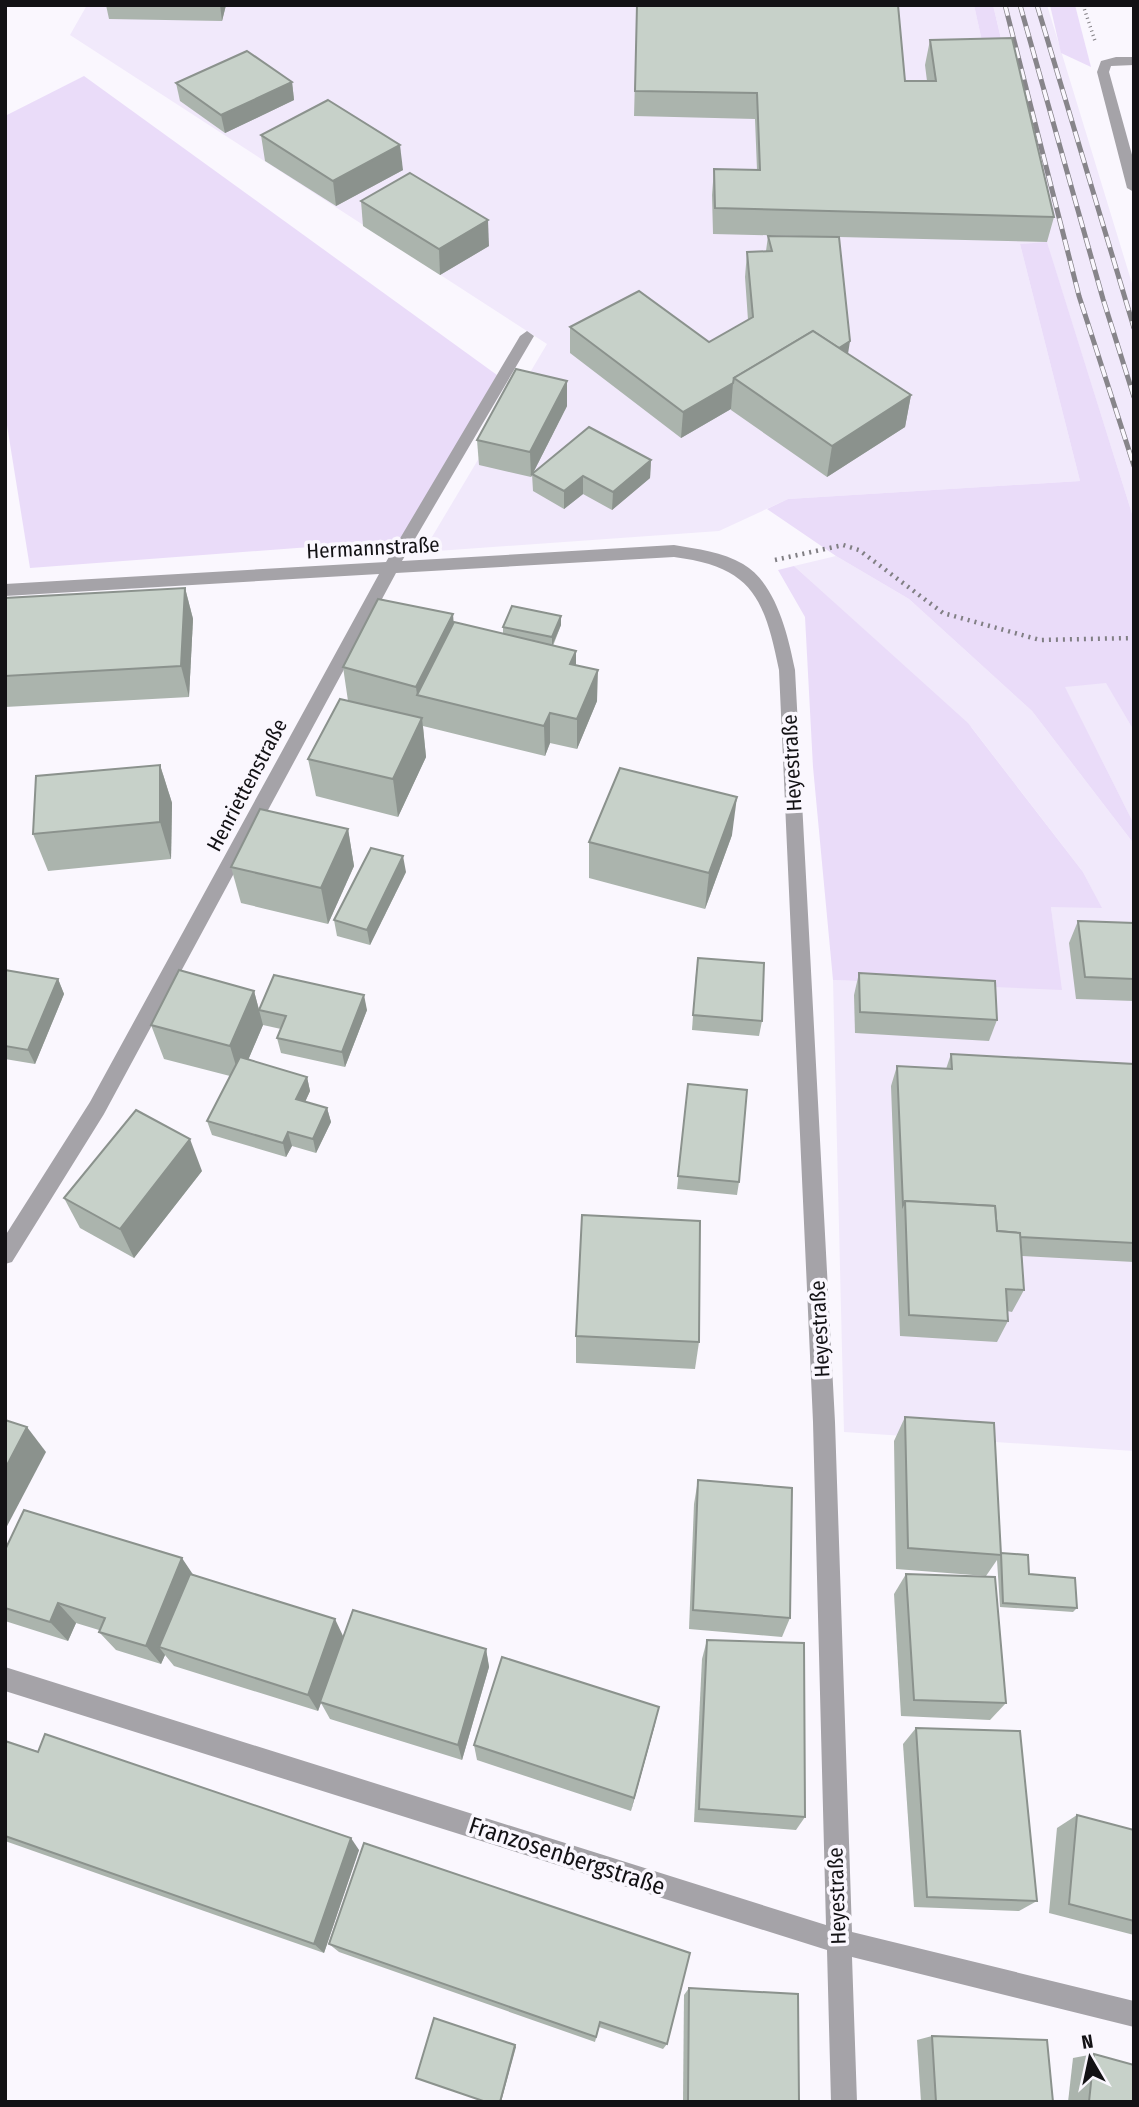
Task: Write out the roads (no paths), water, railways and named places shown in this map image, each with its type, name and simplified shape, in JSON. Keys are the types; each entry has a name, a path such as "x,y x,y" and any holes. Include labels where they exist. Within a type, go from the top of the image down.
{"street":[{"path":"1134,61 1105,64 1104,72 1134,188"},
{"name":"Henriettenstraße","path":"5,1255 97,1108 390,569 527,336"},
{"name":"Hermannstraße","path":"5,590 674,551 709,556 740,569"},
{"name":"Heyestraße","path":"740,569 764,598 782,642 787,670 824,1422 844,2102"},
{"name":"Franzosenbergstraße","path":"5,1678 838,1941 1134,2014"}],"railway":[{"path":"1005,5 1079,296 1134,466"},
{"path":"1020,5 1103,299 1134,397"},
{"path":"1037,5 1134,328"}]}
